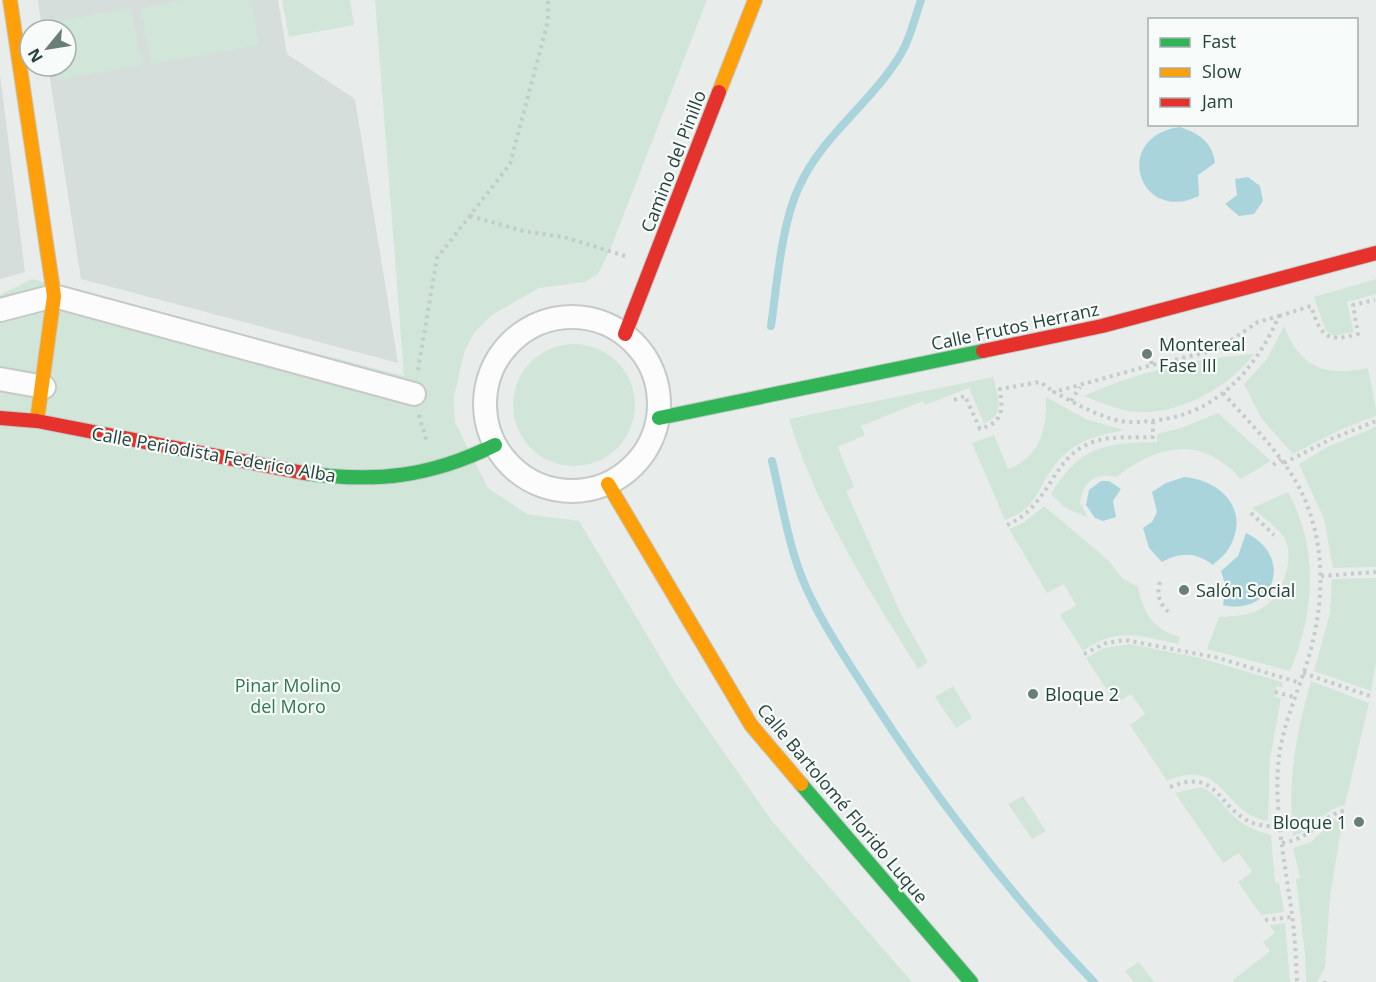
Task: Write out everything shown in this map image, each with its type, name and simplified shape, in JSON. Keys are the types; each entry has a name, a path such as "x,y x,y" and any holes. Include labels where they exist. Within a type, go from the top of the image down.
{"street":[{"path":"10,0 54,296 44,387 37,421"},
{"name":"Camino del Pinillo","path":"625,334 755,0"},
{"name":"Calle Frutos Herranz","path":"658,418 1102,326 1376,253"},
{"path":"0,310 54,296 414,394"},
{"path":"574,317 601,322 625,334 642,351 653,371 659,394 658,418 650,446 642,457 632,468 608,484 575,492 542,486 514,470 495,445 485,409 487,384 503,351 523,333 547,320 574,317"},
{"path":"0,379 44,387"},
{"name":"Calle Periodista Federico Alba","path":"0,418 37,421 321,477 381,478 438,471 467,462 495,445"},
{"name":"Calle Bartolomé Florido Luque","path":"608,484 751,725 971,982"}],"path":[{"path":"438,471 423,432 414,394 437,258 510,165 548,21 548,0"},
{"path":"470,216 610,250 651,267"},
{"path":"1054,392 1080,387 1152,363 1216,350 1258,322 1311,306 1323,333 1330,338 1341,339 1358,334 1353,305 1375,300"},
{"path":"954,400 965,396 980,429 991,426 1000,418 1003,409 1000,389 1040,382 1071,401 1113,420 1172,419 1198,410 1239,380 1262,353 1279,316"},
{"path":"1071,401 1080,387"},
{"path":"1223,393 1284,463 1306,504 1321,550 1321,596 1309,656 1294,697 1279,756 1282,843 1293,917 1297,982"},
{"path":"1007,525 1031,511 1043,497 1059,470 1073,454 1088,443 1110,438 1153,437 1153,421"},
{"path":"1284,463 1331,439 1376,421"},
{"path":"1273,465 1281,459"},
{"path":"1043,497 1048,500"},
{"path":"1251,513 1275,535"},
{"path":"1321,576 1376,572"},
{"path":"1160,582 1158,592 1161,603 1171,614"},
{"path":"1084,654 1106,643 1125,640 1198,654 1300,683"},
{"path":"1198,654 1200,648"},
{"path":"1303,673 1370,696"},
{"path":"1275,692 1294,697"},
{"path":"1170,787 1180,783 1203,782 1212,786 1248,821 1281,828"},
{"path":"1282,843 1306,837 1328,818 1344,811"},
{"path":"1265,920 1293,917"}],"shaded area":[{"path":"38,0 278,0 287,54 355,99 398,363 81,279 50,78 78,78 78,18 40,18"},
{"path":"0,74 25,272 0,279"}],"green space":[{"path":"187,0 251,0 259,45 151,64 141,8"},
{"path":"282,0 350,0 354,25 289,37"},
{"name":"Pinar Molino del Moro","path":"375,0 707,0 610,250 598,274 585,282 539,288 492,315 474,333 464,353 454,397 455,422 488,488 527,514 579,521 675,682 772,821 912,982 0,982 0,295 32,279 404,376"},
{"path":"131,8 142,65 78,76 78,18 75,18"},
{"path":"1376,279 1376,294 1347,302 1354,332 1334,336 1326,331 1314,297"},
{"path":"1284,326 1298,352 1316,366 1339,371 1368,368 1376,416 1342,429 1293,454 1261,418 1244,384 1267,359"},
{"path":"574,344 597,349 608,354 617,362 625,371 630,382 635,405 630,428 625,439 617,448 608,456 597,461 574,466 551,461 540,456 531,448 523,439 518,428 513,405 518,382 523,371 531,362 540,354 551,349"},
{"path":"1254,354 1244,366 1218,388 1186,404 1170,409 1153,412 1130,411 1084,396 1146,373 1210,359"},
{"path":"993,377 999,404 991,420 984,423 969,388 925,405 923,401 861,426 865,435 838,447 854,487 846,491 902,616 928,662 918,669 863,579 829,517 800,452 789,419"},
{"path":"1046,397 1086,419 1124,430 1091,439 1064,454 1033,501 1015,516 1005,520 972,443 994,435 1008,469 1019,464 1035,449 1040,440 1045,420"},
{"path":"1218,413 1271,461 1241,479 1226,465 1210,455 1195,450 1180,449 1164,452 1148,457 1116,477 1102,476 1092,480 1084,489 1080,502 1088,518 1064,507 1051,494 1072,466 1095,450 1122,444 1157,442 1157,434 1181,428"},
{"path":"1376,427 1376,567 1333,568 1324,519 1299,464 1329,446"},
{"path":"1288,492 1305,535 1310,581 1305,626 1290,671 1207,649 1219,617 1242,615 1259,610 1271,601 1282,584 1288,564 1287,545 1280,532 1252,508"},
{"path":"1044,506 1108,560 1122,578 1138,587 1143,605 1151,619 1163,630 1180,637 1178,644 1129,635 1107,638 1083,651 1060,615 1076,605 1064,584 1047,593 1009,529 1023,523"},
{"path":"1376,578 1376,663 1371,691 1314,671 1330,613 1332,579"},
{"path":"1130,644 1200,658 1282,682 1283,688 1277,686 1274,697 1281,698 1270,759 1268,821 1253,816 1241,808 1212,781 1201,776 1186,775 1167,781 1130,725 1145,714 1131,694 1116,704 1086,658 1104,648"},
{"path":"1311,681 1369,703 1345,805 1337,807 1307,829 1293,836 1291,795 1294,758"},
{"path":"953,686 972,718 956,728 935,697"},
{"path":"1202,787 1212,793 1241,822 1271,835 1275,883 1279,882 1284,912 1261,915 1238,882 1252,872 1239,853 1223,863 1175,793"},
{"path":"1023,796 1046,831 1032,839 1008,804"},
{"path":"1337,817 1343,817 1330,897 1325,968 1317,982 1306,982 1296,879 1300,878 1293,848 1311,842"},
{"path":"1285,923 1290,982 1234,982 1233,980 1270,951 1263,942 1275,933 1269,925"},
{"path":"1139,962 1154,982 1134,982 1125,971"}],"water":[{"path":"1180,127 1204,139 1211,149 1215,163 1198,175 1199,196 1178,202 1161,199 1148,189 1141,176 1140,160 1145,146 1159,134"},
{"path":"1248,177 1260,186 1263,201 1254,214 1239,216 1225,204 1237,195 1235,179"},
{"path":"1184,477 1210,484 1229,499 1234,510 1235,534 1228,550 1213,565 1188,555 1175,556 1162,562 1149,548 1143,528 1152,522 1157,512 1152,492 1166,483"},
{"path":"1101,481 1109,481 1121,489 1113,501 1116,517 1103,521 1095,518 1086,505 1089,490"},
{"path":"1246,533 1261,543 1270,556 1274,569 1272,582 1266,594 1255,602 1241,606 1223,605 1226,587 1221,571 1238,556"}],"waterway":[{"path":"771,326 784,237 799,187 821,151 877,86 902,52 921,0"},
{"path":"772,461 788,532 804,584 841,651 923,775 977,847 1034,916 1094,982"}],"traffic: fast":[{"path":"659,418 983,351"},
{"path":"304,473 355,477 402,475 448,464 495,445"},
{"path":"801,784 971,982"}],"traffic: slow":[{"path":"10,0 54,296 37,421"},
{"path":"719,92 755,0"},
{"path":"608,484 751,725 801,784"}],"traffic: jam":[{"path":"625,334 719,92"},
{"path":"983,351 1102,326 1376,253"},
{"path":"0,418 37,421 304,473"}],"place":[{"name":"Montereal Fase III","path":"1147,354"},
{"name":"Salón Social","path":"1184,590"},
{"name":"Bloque 2","path":"1033,694"},
{"name":"Bloque 1","path":"1359,822"}]}
